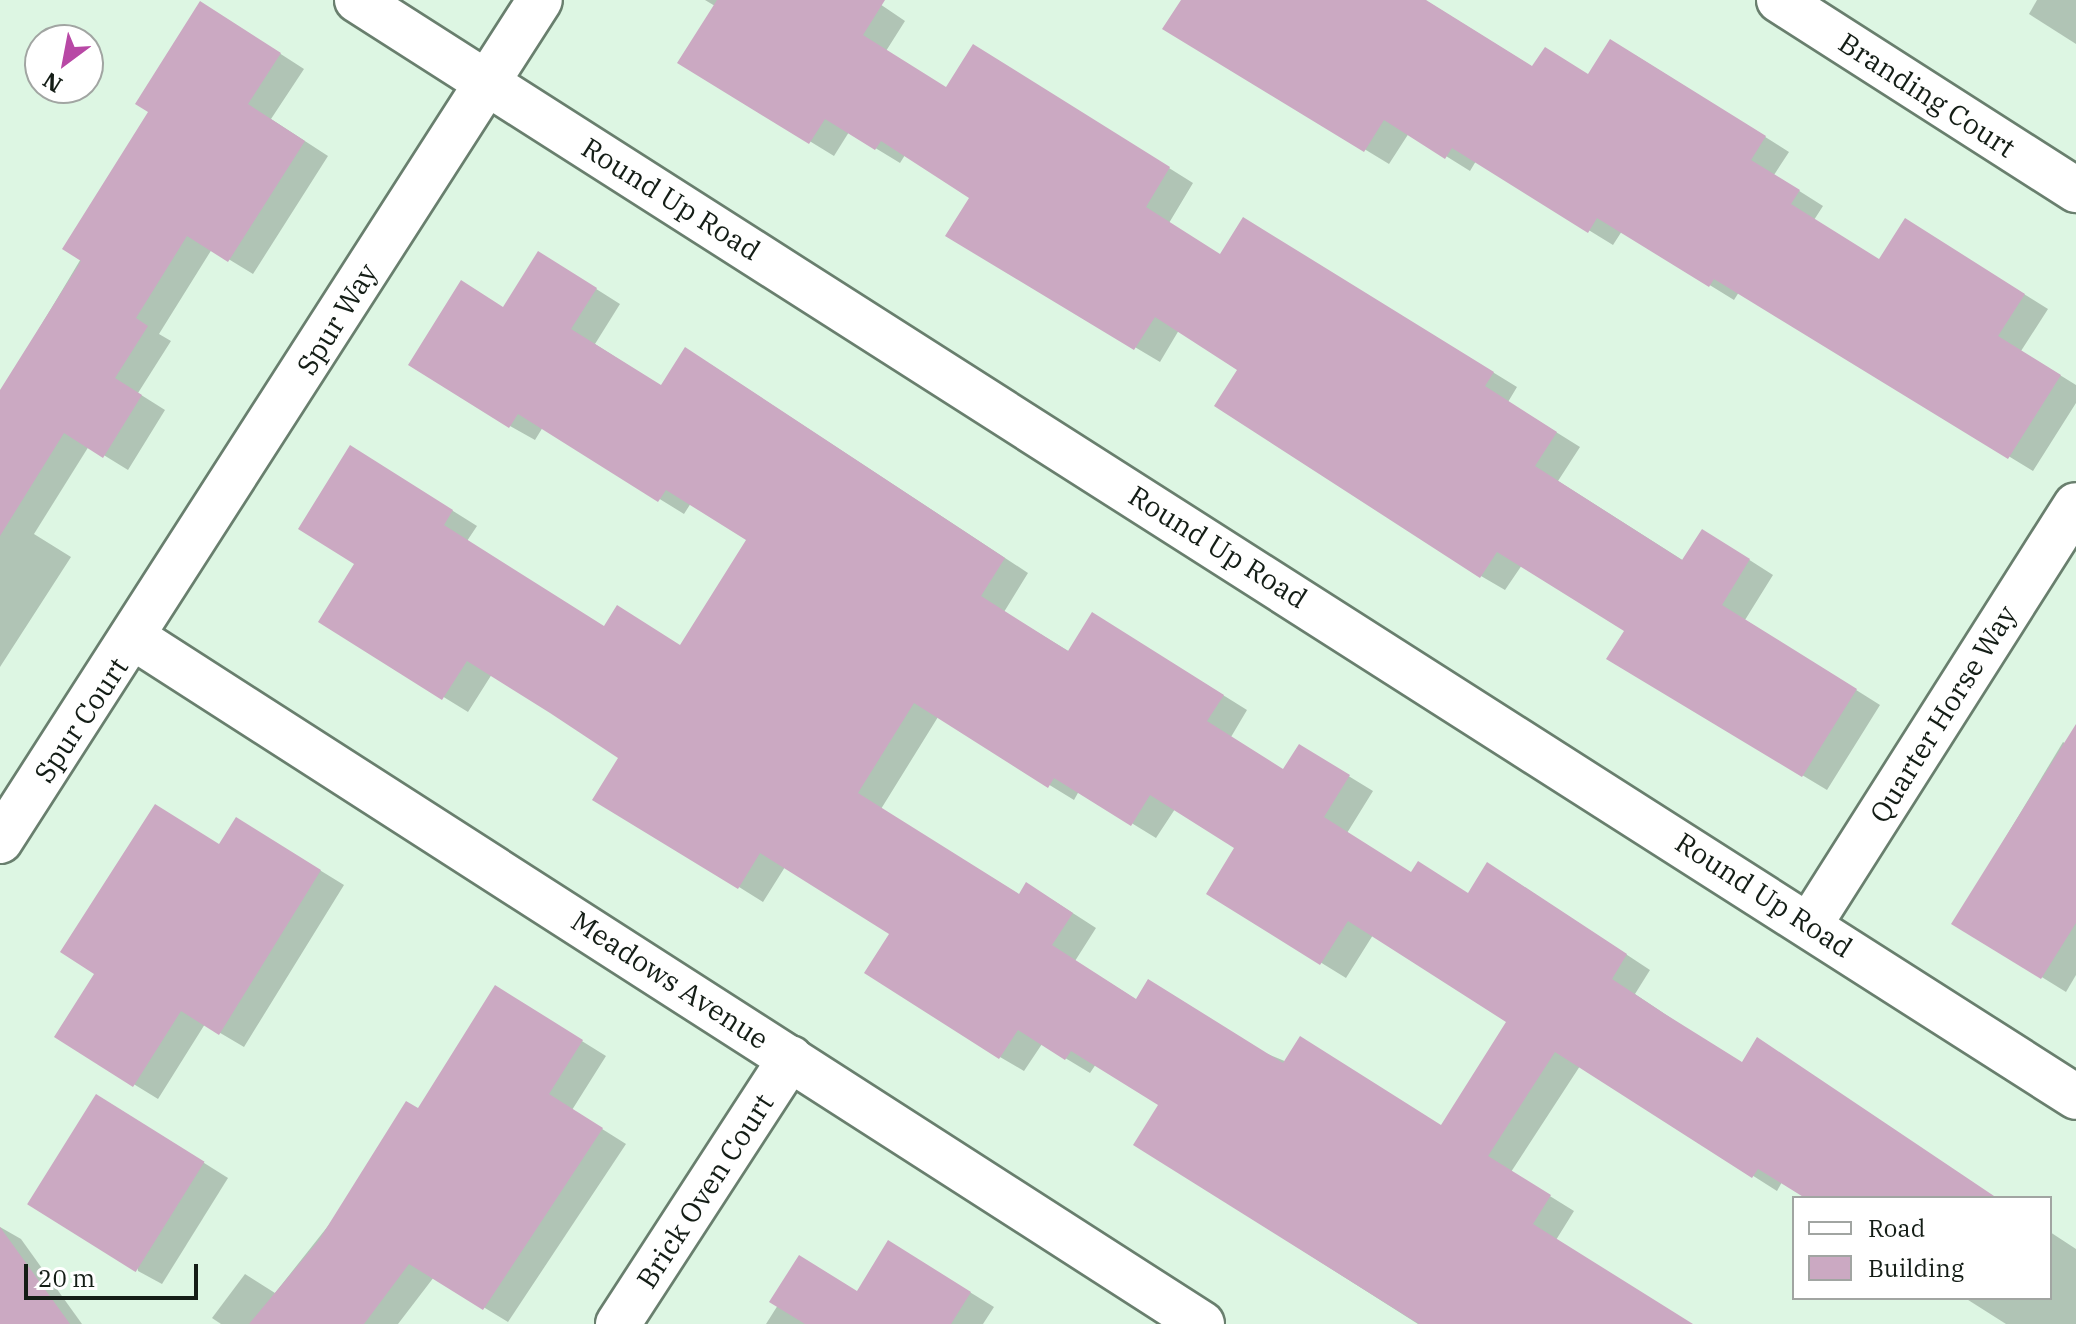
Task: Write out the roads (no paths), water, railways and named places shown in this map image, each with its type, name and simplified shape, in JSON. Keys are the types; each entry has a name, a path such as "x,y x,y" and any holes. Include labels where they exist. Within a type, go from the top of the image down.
{"street":[{"name":"Round Up Road","path":"357,0 1810,924 2076,1097"},
{"name":"Spur Way","path":"136,639 540,0"},
{"name":"Branding Court","path":"1779,0 2076,190"},
{"name":"Quarter Horse Way","path":"1810,924 2076,505"},
{"name":"Spur Court","path":"0,841 136,639"},
{"name":"Meadows Avenue","path":"136,639 1202,1324"},
{"name":"Brick Oven Court","path":"618,1324 791,1058"}]}
